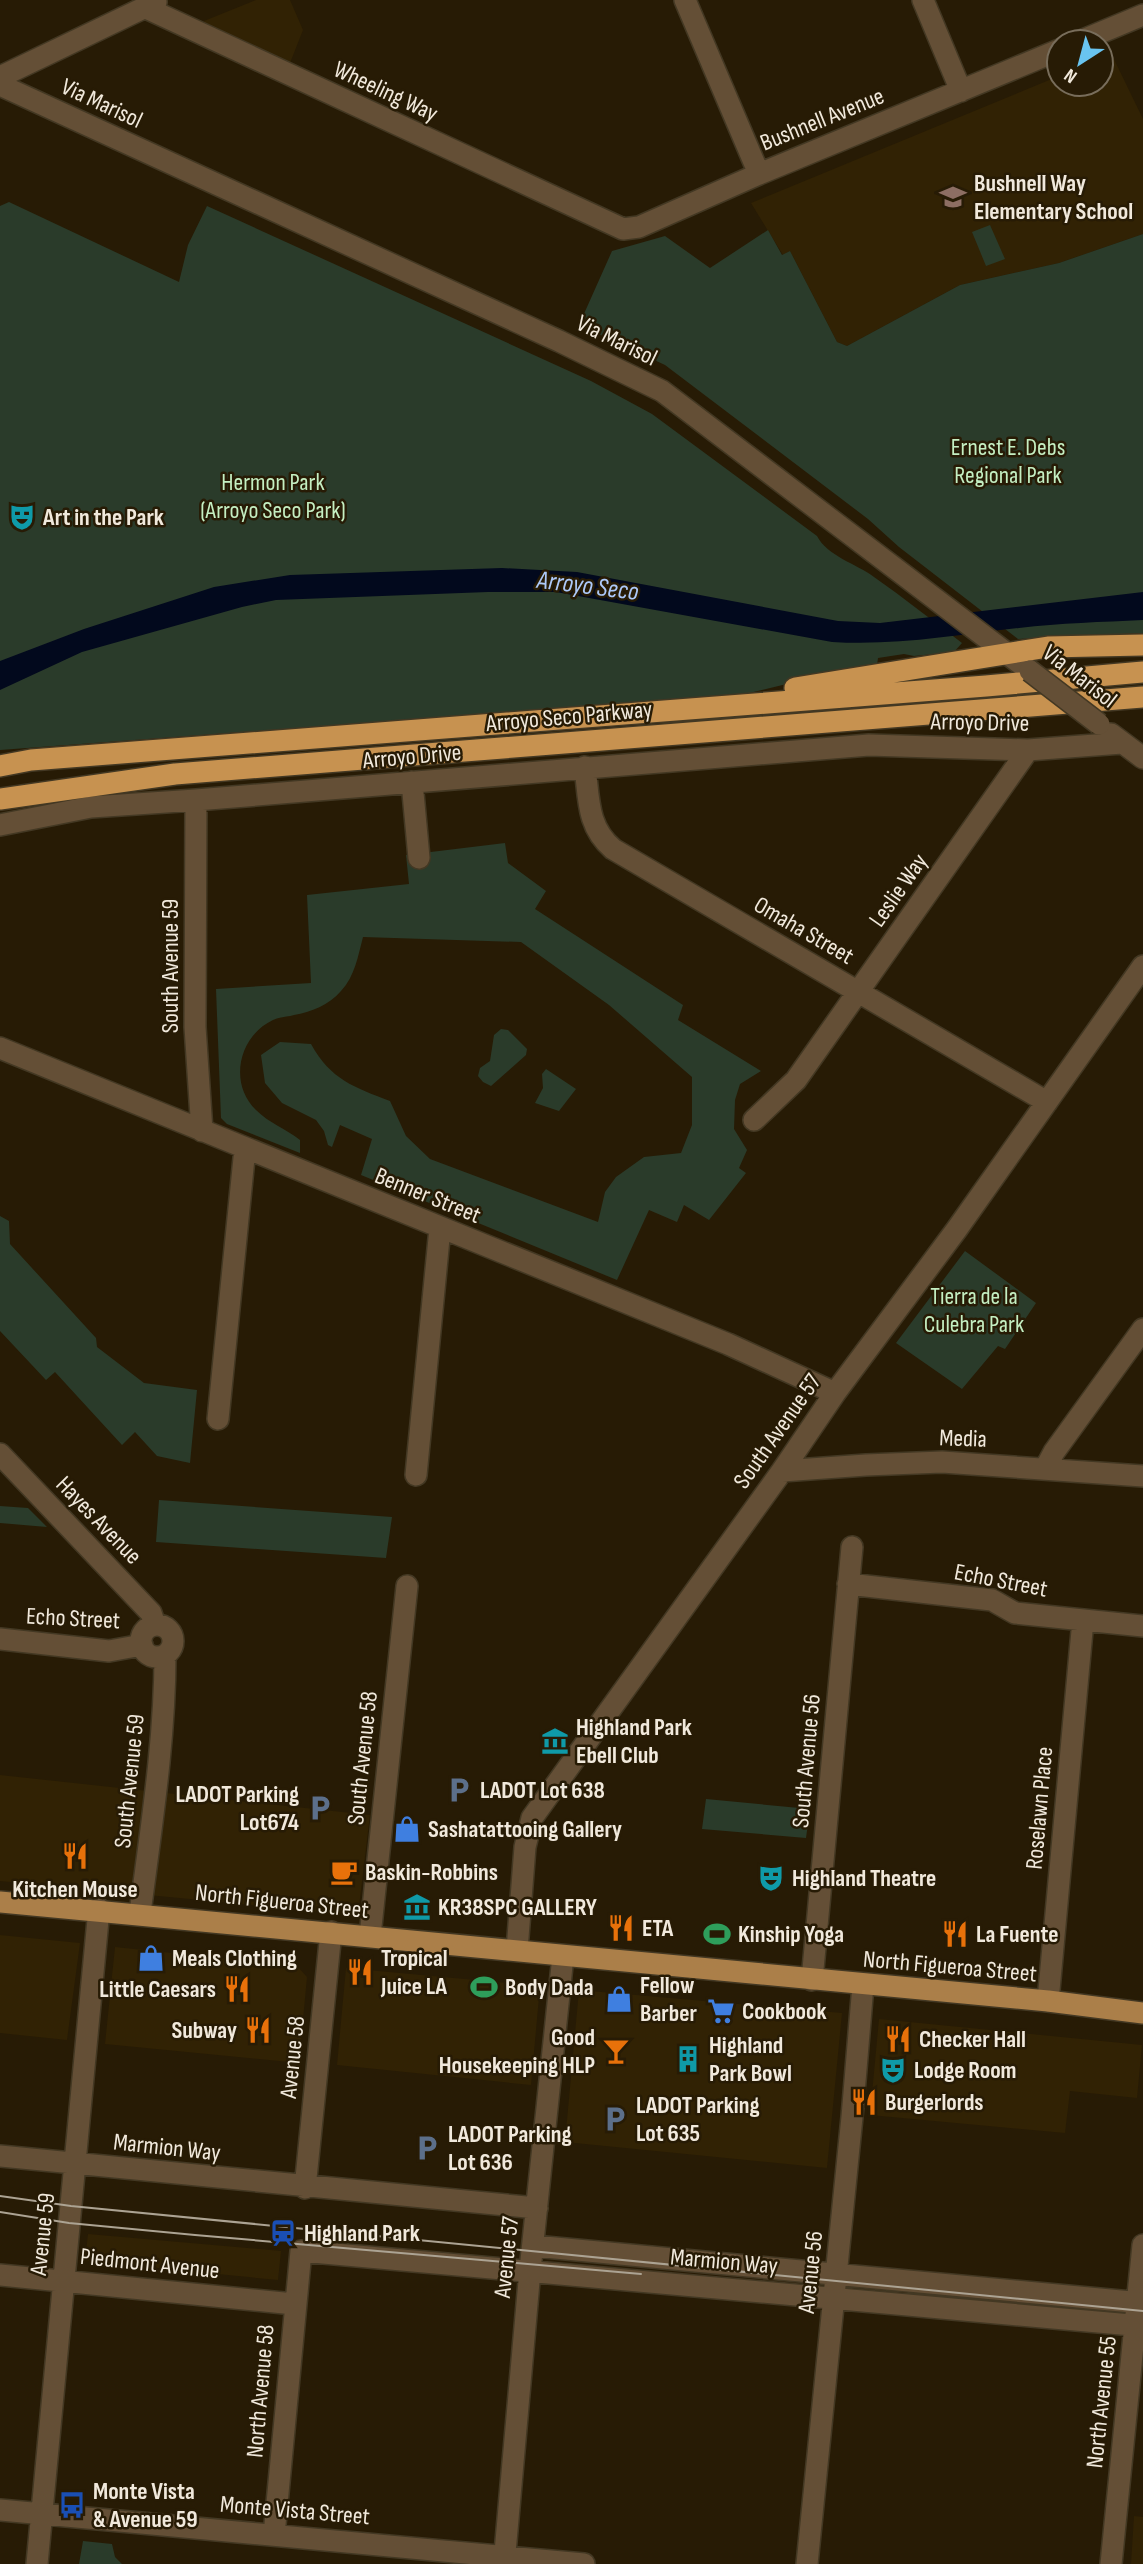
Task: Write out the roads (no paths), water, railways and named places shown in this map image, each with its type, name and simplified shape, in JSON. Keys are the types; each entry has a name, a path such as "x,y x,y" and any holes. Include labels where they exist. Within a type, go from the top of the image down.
{"highway":[{"path":"752,703 787,690 1007,653 1048,647 1143,645"},
{"name":"Arroyo Seco Parkway","path":"0,766 31,760 1143,672"},
{"name":"Arroyo Seco Parkway","path":"10,797 175,774 1143,697"},
{"path":"0,808 10,797"}],"main road":[{"name":"North Figueroa Street","path":"0,1902 99,1909 1048,2001 1143,2013"}],"street":[{"path":"685,0 759,174"},
{"path":"923,0 961,91"},
{"path":"0,77 152,4"},
{"name":"Wheeling Way","path":"152,4 605,222"},
{"path":"1112,28 1143,15"},
{"name":"Bushnell Avenue","path":"605,222 623,229 639,226 1045,56"},
{"name":"Via Marisol","path":"0,85 662,391 1143,758"},
{"name":"Arroyo Drive","path":"0,824 91,807 869,745 1028,750 1122,743"},
{"name":"Leslie Way","path":"754,1120 796,1080 1028,750"},
{"name":"Omaha Street","path":"585,767 593,825 601,839 613,849 1047,1102"},
{"path":"412,782 419,858"},
{"name":"South Avenue 59","path":"196,800 195,1027 202,1131"},
{"name":"South Avenue 57","path":"517,1950 525,1847 532,1818 782,1471 835,1393 957,1229 1143,966"},
{"name":"Benner Street","path":"0,1048 728,1344 835,1393"},
{"path":"218,1419 245,1148"},
{"path":"416,1475 440,1228"},
{"path":"1045,1469 1054,1452 1143,1329"},
{"name":"Hayes Avenue","path":"0,1454 151,1613 155,1625"},
{"name":"Media","path":"782,1471 943,1462 1143,1476"},
{"name":"South Avenue 56","path":"812,1980 852,1547"},
{"name":"Echo Street","path":"848,1584 992,1600 1015,1613 1143,1626"},
{"name":"South Avenue 58","path":"370,1936 407,1586"},
{"name":"Roselawn Place","path":"1048,2001 1083,1620"},
{"path":"155,1625 166,1628 172,1636 172,1647 165,1655 151,1656 142,1645 141,1640 146,1630 155,1625"},
{"name":"Echo Street","path":"0,1639 110,1651 142,1645"},
{"name":"South Avenue 59","path":"140,1913 165,1693 165,1655"},
{"name":"Avenue 59","path":"37,2564 99,1909"},
{"name":"Avenue 58","path":"305,2188 331,1932"},
{"name":"Avenue 57","path":"505,2560 530,2270 563,1956"},
{"name":"Avenue 56","path":"807,2564 863,1985"},
{"name":"Marmion Way","path":"0,2157 537,2208"},
{"name":"North Avenue 55","path":"1111,2564 1139,2326 1143,2245"},
{"name":"Marmion Way","path":"534,2246 1140,2303"},
{"name":"Marmion Way","path":"300,2251 1139,2326"},
{"name":"North Avenue 58","path":"274,2535 300,2251"},
{"name":"Piedmont Avenue","path":"0,2275 294,2304"},
{"name":"Monte Vista Street","path":"0,2510 274,2535 505,2560 584,2564"}],"water":[{"name":"Arroyo Seco","path":"502,568 577,572 838,621 880,623 1143,592 1143,620 1050,625 926,639 856,643 832,642 556,592 276,600 82,652 0,690 0,661 84,629 214,587 290,575"}],"tram line":[{"path":"0,2196 71,2206 1143,2311"},
{"path":"0,2212 69,2223 641,2274"}],"place":[{"name":"Bushnell Way Elementary School","path":"953,197"},
{"name":"Art in the Park","path":"22,517"},
{"name":"Highland Park Ebell Club","path":"555,1741"},
{"name":"LADOT Lot 638","path":"459,1790"},
{"name":"LADOT Parking Lot674","path":"320,1808"},
{"name":"Sashatattooing Gallery","path":"407,1829"},
{"name":"Kitchen Mouse","path":"75,1856"},
{"name":"Baskin-Robbins","path":"344,1872"},
{"name":"Highland Theatre","path":"771,1878"},
{"name":"KR38SPC GALLERY","path":"417,1907"},
{"name":"ETA","path":"621,1928"},
{"name":"Kinship Yoga","path":"717,1934"},
{"name":"La Fuente","path":"955,1934"},
{"name":"Meals Clothing","path":"151,1958"},
{"name":"Tropical Juice LA","path":"360,1972"},
{"name":"Body Dada","path":"484,1987"},
{"name":"Little Caesars","path":"237,1989"},
{"name":"Fellow Barber","path":"619,1999"},
{"name":"Cookbook","path":"721,2011"},
{"name":"Subway","path":"258,2030"},
{"name":"Checker Hall","path":"898,2039"},
{"name":"Good Housekeeping HLP","path":"616,2051"},
{"name":"Highland Park Bowl","path":"688,2059"},
{"name":"Lodge Room","path":"893,2070"},
{"name":"Burgerlords","path":"864,2102"},
{"name":"LADOT Parking Lot 635","path":"615,2119"},
{"name":"LADOT Parking Lot 636","path":"427,2148"},
{"name":"Highland Park","path":"283,2233"},
{"name":"Monte Vista & Avenue 59","path":"72,2505"}],"park label":[{"name":"Ernest E. Debs Regional Park","path":"1008,461"},
{"name":"Hermon Park (Arroyo Seco Park)","path":"273,496"},
{"name":"Tierra de la Culebra Park","path":"974,1310"}]}
